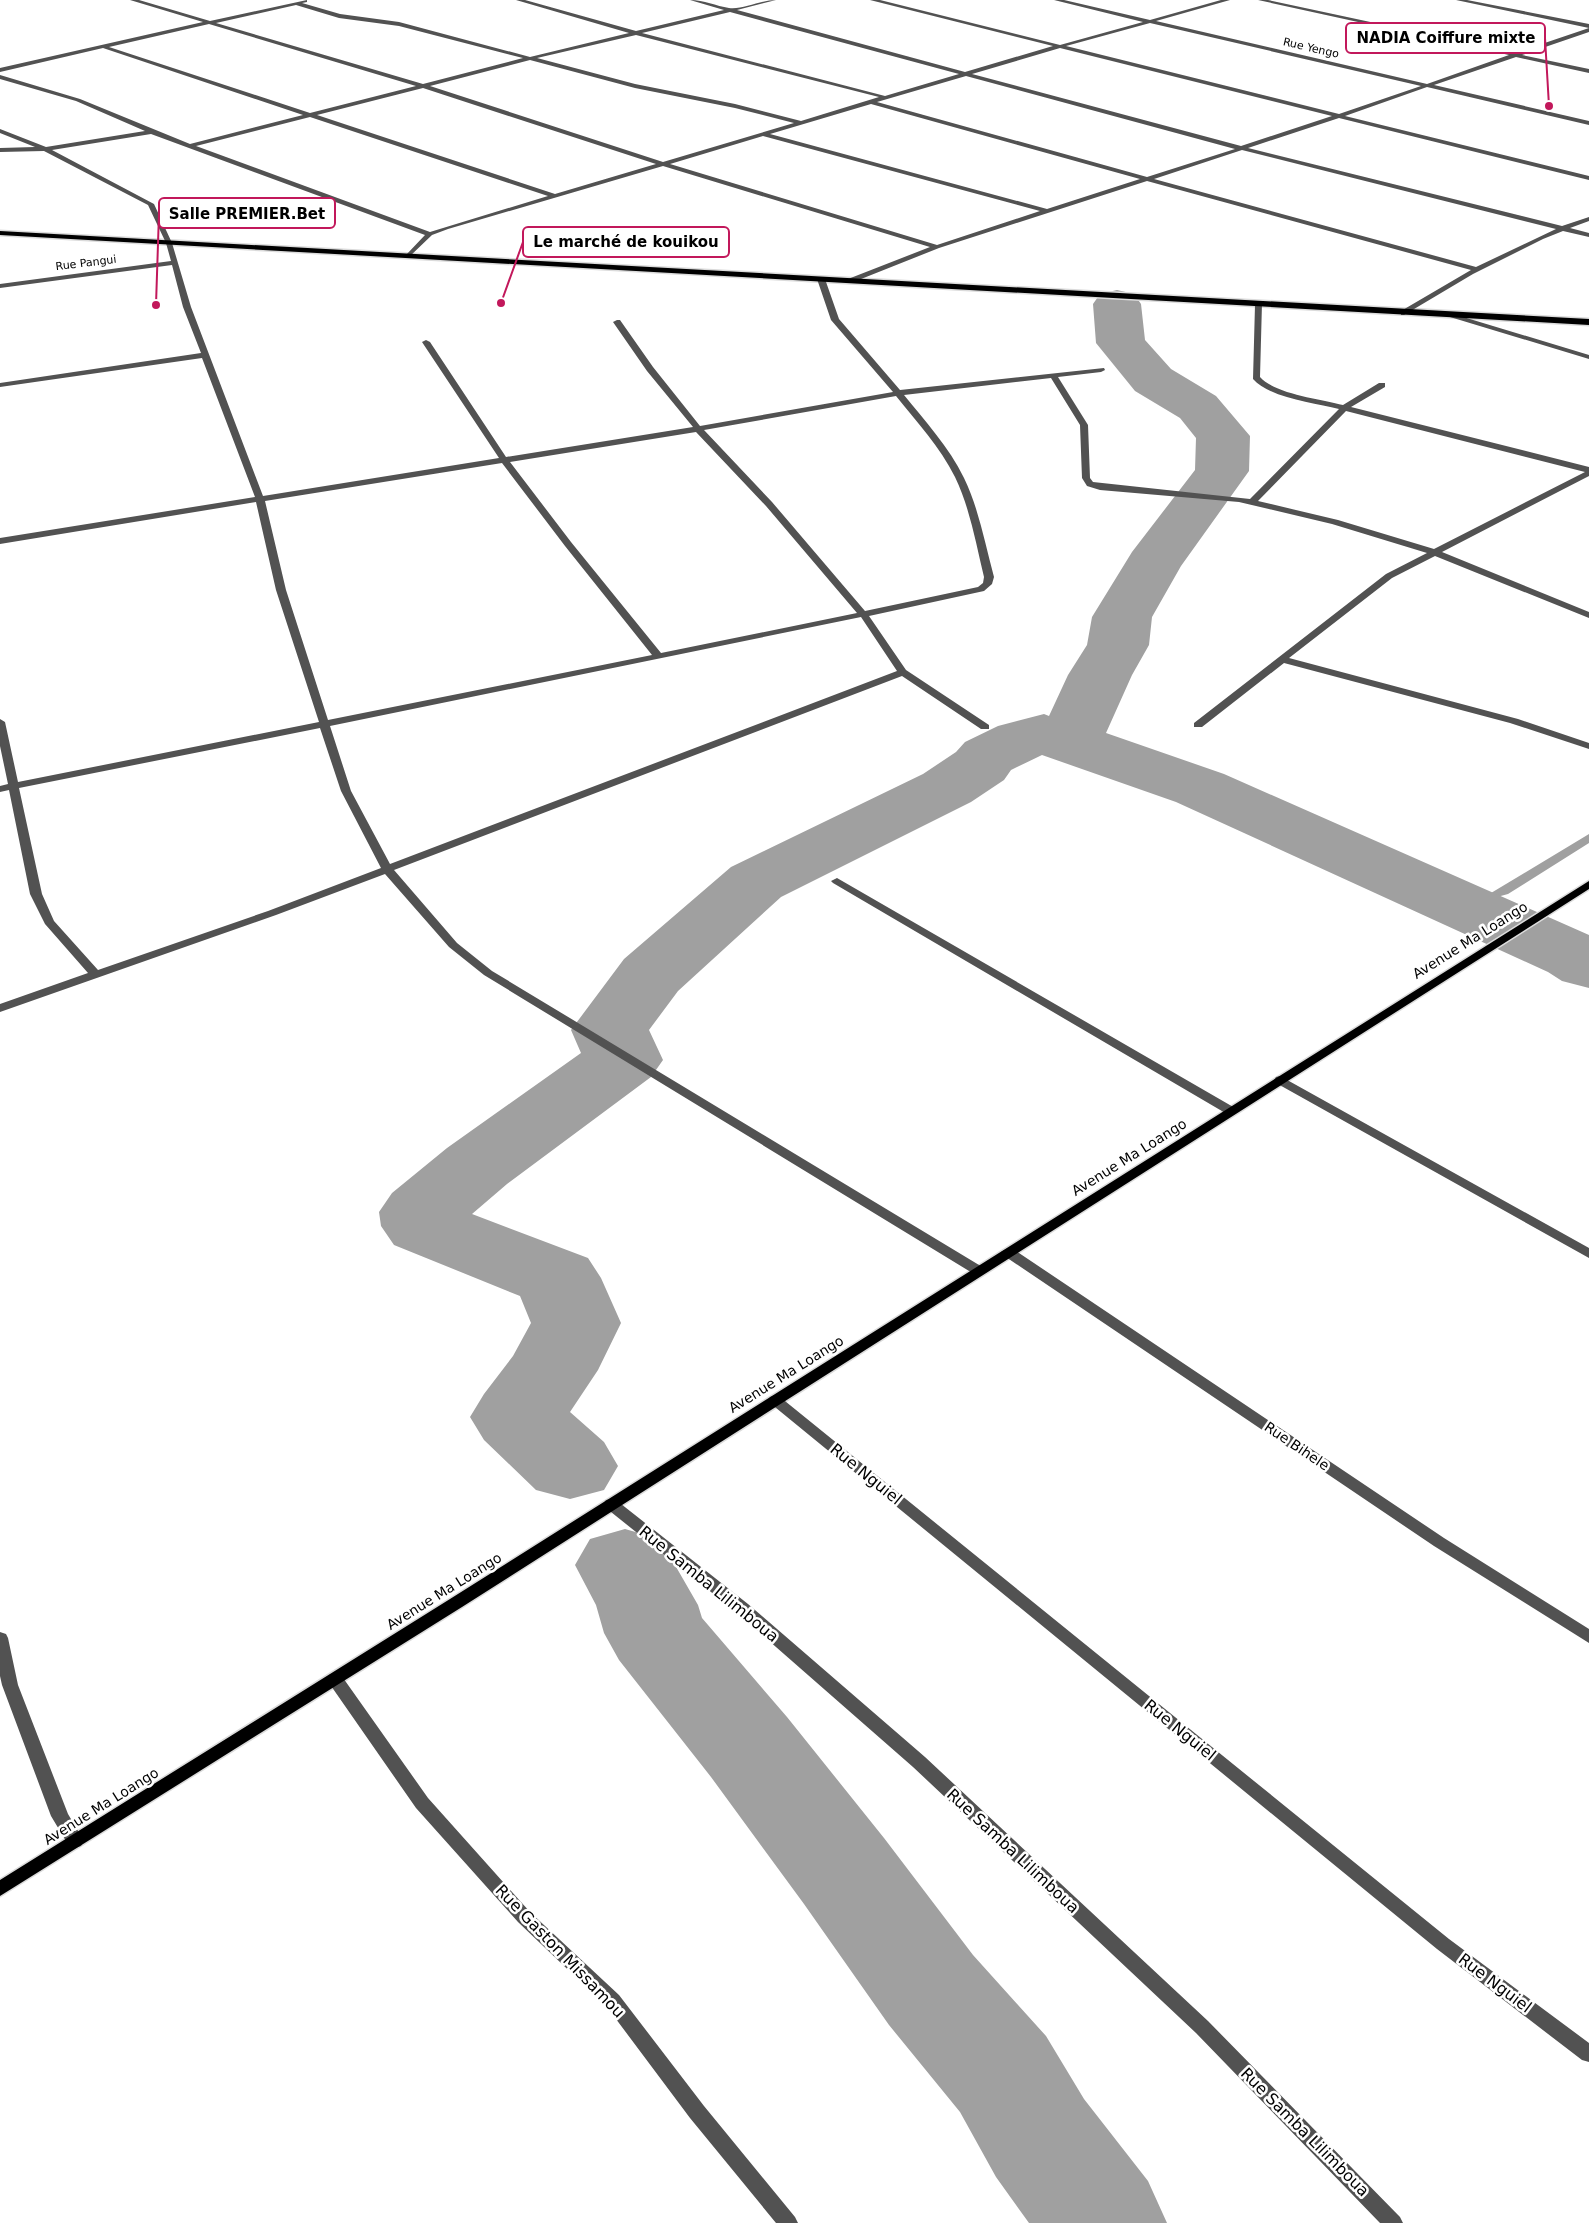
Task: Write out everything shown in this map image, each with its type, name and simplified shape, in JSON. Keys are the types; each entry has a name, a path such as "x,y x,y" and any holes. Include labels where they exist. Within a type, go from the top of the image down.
{"highway":[{"path":"0,233 1589,322"}],"main road":[{"name":"Avenue Ma Loango","path":"0,1889 335,1679 1589,884"}],"street":[{"path":"133,0 424,86 664,164 938,247"},
{"path":"0,70 310,0"},
{"path":"519,0 636,33 886,98"},
{"path":"693,0 1240,148 1589,234"},
{"path":"190,146 531,58 774,0"},
{"path":"873,0 1065,46 1589,178"},
{"name":"Rue Yengo","path":"1057,0 1589,123"},
{"path":"408,256 430,234 799,122 1227,0"},
{"path":"1261,0 1589,71"},
{"path":"1459,0 1589,28"},
{"path":"296,3 340,16 399,24 635,86 735,106 799,122"},
{"path":"851,281 938,247 1429,86 1589,28"},
{"path":"104,47 556,196"},
{"path":"0,77 78,100 152,132 430,234"},
{"path":"870,102 1476,269"},
{"path":"0,131 45,149 152,204 169,243 187,307 260,499 281,590 346,791 386,870 453,945 488,973 979,1271"},
{"path":"0,150 45,149 152,132"},
{"path":"764,134 1048,211"},
{"path":"1404,313 1476,269 1563,228 1589,219"},
{"name":"Rue Pangui","path":"0,286 174,263"},
{"path":"0,789 864,615 973,592 987,584 989,577 968,498 959,477 943,450 898,393 835,320 821,279"},
{"path":"1259,305 1256,376 1262,384 1286,394 1589,471"},
{"path":"1453,315 1589,357"},
{"path":"616,322 650,369 698,428 769,504 864,615 903,672 985,727"},
{"path":"426,342 504,460 568,544 659,657"},
{"path":"0,385 206,355"},
{"path":"0,541 504,460 898,393 1101,370"},
{"path":"1053,375 1084,425 1086,478 1090,484 1100,487 1239,499 1335,522 1434,552 1589,616"},
{"path":"1252,502 1344,408 1382,385"},
{"path":"1198,725 1389,576 1589,471"},
{"path":"1281,659 1514,721 1589,746"},
{"path":"0,1008 272,913 903,672"},
{"path":"0,722 36,894 49,922 96,975"},
{"path":"837,881 1231,1111"},
{"path":"1280,1080 1589,1254"},
{"name":"Rue Bihele","path":"1008,1252 1439,1542 1589,1636"},
{"name":"Rue Nguiel","path":"775,1400 1443,1944 1589,2054"},
{"name":"Rue Samba Lilimboua","path":"611,1504 742,1608 919,1762 1202,2027 1393,2223"},
{"path":"0,1638 10,1685 60,1816 75,1841"},
{"name":"Rue Gaston Missamou","path":"335,1679 422,1803 524,1917 613,2001 697,2112 788,2223"}],"waterway":[{"path":"1069,742 1100,675 1118,645 1122,617 1153,564 1222,471 1223,436 1198,407 1153,380 1121,343 1117,304"},
{"path":"570,1466 517,1417 552,1370 576,1323 557,1278 424,1226 422,1212 477,1166 623,1060 610,1030 651,975 756,882 947,788 980,766 988,756 1021,740 1044,734 1069,742"},
{"path":"1069,742 1200,788 1574,956 1589,965"},
{"path":"1497,893 1504,891 1589,838"},
{"path":"1583,952 1589,946"},
{"path":"625,1565 647,1605 655,1633 749,1747 844,1871 931,1990 1003,2074 1040,2138 1103,2223"}],"place":[{"name":"NADIA Coiffure mixte","path":"1549,106"},
{"name":"Le marché de kouikou","path":"501,303"},
{"name":"Salle PREMIER.Bet","path":"156,305"}]}
